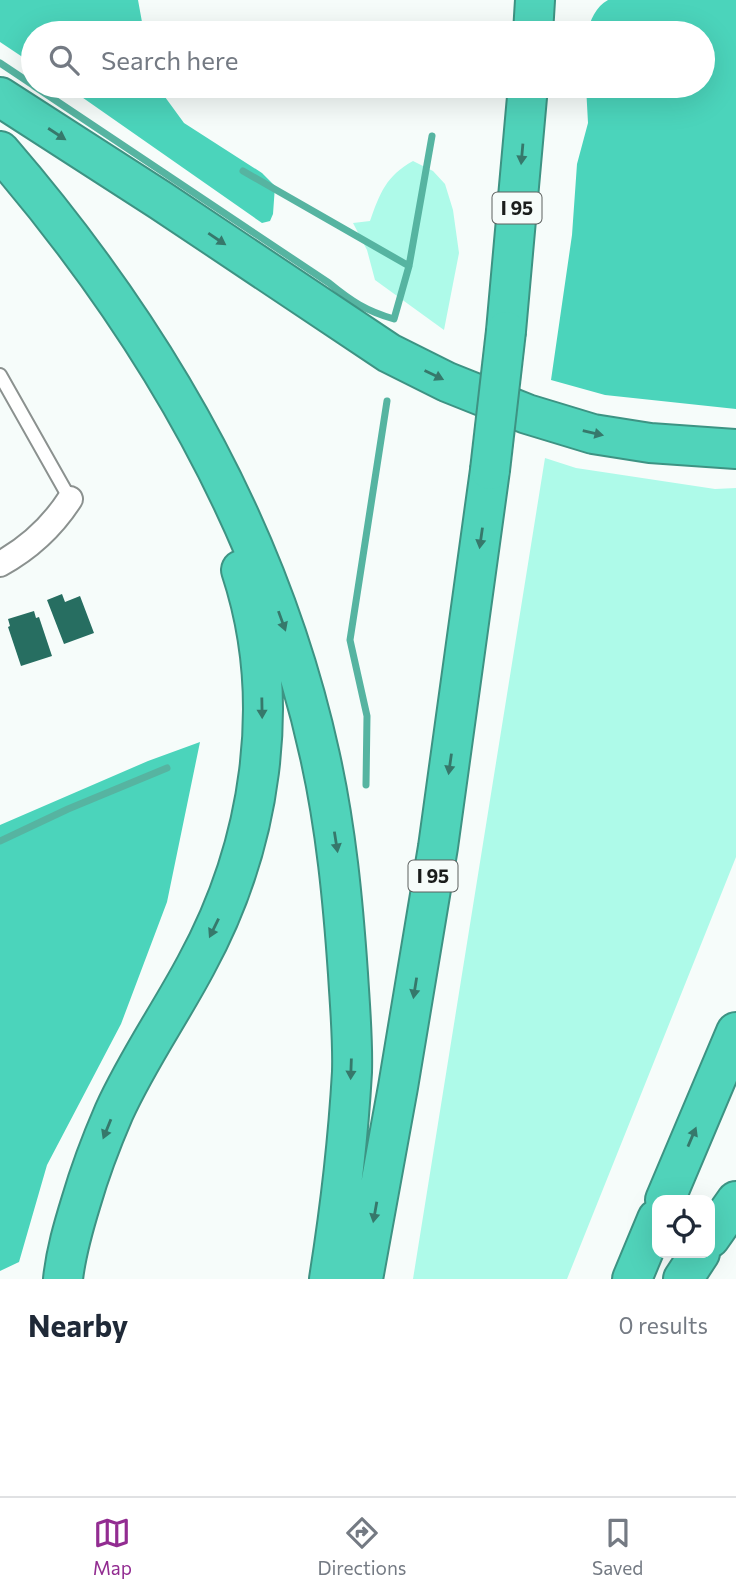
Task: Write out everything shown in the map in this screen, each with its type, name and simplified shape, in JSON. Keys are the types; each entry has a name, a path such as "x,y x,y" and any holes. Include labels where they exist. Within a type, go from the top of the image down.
{"highway":[{"path":"534,21 536,0"},
{"path":"0,97 388,353 435,376 527,414 593,434 650,443 736,449"},
{"name":"I 95","path":"363,1279 438,847 490,470 506,331 527,98"},
{"path":"0,151 90,265 151,352 183,404 221,474 257,554 288,636 320,755 341,875 351,1015 352,1070 347,1139 329,1279"},
{"path":"42,203 166,407 205,480 231,540 246,585 256,634 263,731 259,777 250,824 237,871 219,919 197,964 114,1111 93,1163 58,1270"},
{"path":"667,1195 736,1032"},
{"path":"715,1231 736,1200"},
{"path":"632,1279 652,1231"},
{"path":"684,1279 697,1258"}],"street":[{"path":"0,565 40,536 59,516 70,499"}],"lane":[{"path":"0,375 70,499"}],"green space":[{"path":"0,0 138,0 142,21 21,21 21,56 0,42"},
{"path":"608,0 736,0 736,409 605,395 551,380 572,235 577,164 588,123 587,98 715,98 715,21 591,21"},
{"path":"83,98 166,98 184,123 262,173 275,186 273,214 270,221 262,223"},
{"path":"413,161 433,171 445,184 453,210 459,253 444,330 375,280 367,250 353,223 370,221 390,179"},
{"path":"545,458 576,468 715,489 736,488 736,857 567,1279 413,1279"},
{"path":"200,742 167,902 121,1024 47,1165 19,1262 0,1271 0,825 148,761"}],"building":[{"path":"62,594 65,602 80,596 94,633 64,644 47,600"},
{"path":"34,611 36,618 39,617 52,656 21,666 8,627 8,619"}],"waterway":[{"path":"0,63 21,77"},
{"path":"52,98 352,300 375,313 394,319 409,266 432,136"},
{"path":"243,171 409,266"},
{"path":"366,785 367,716 350,640 387,401"},
{"path":"0,841 167,768"}]}
